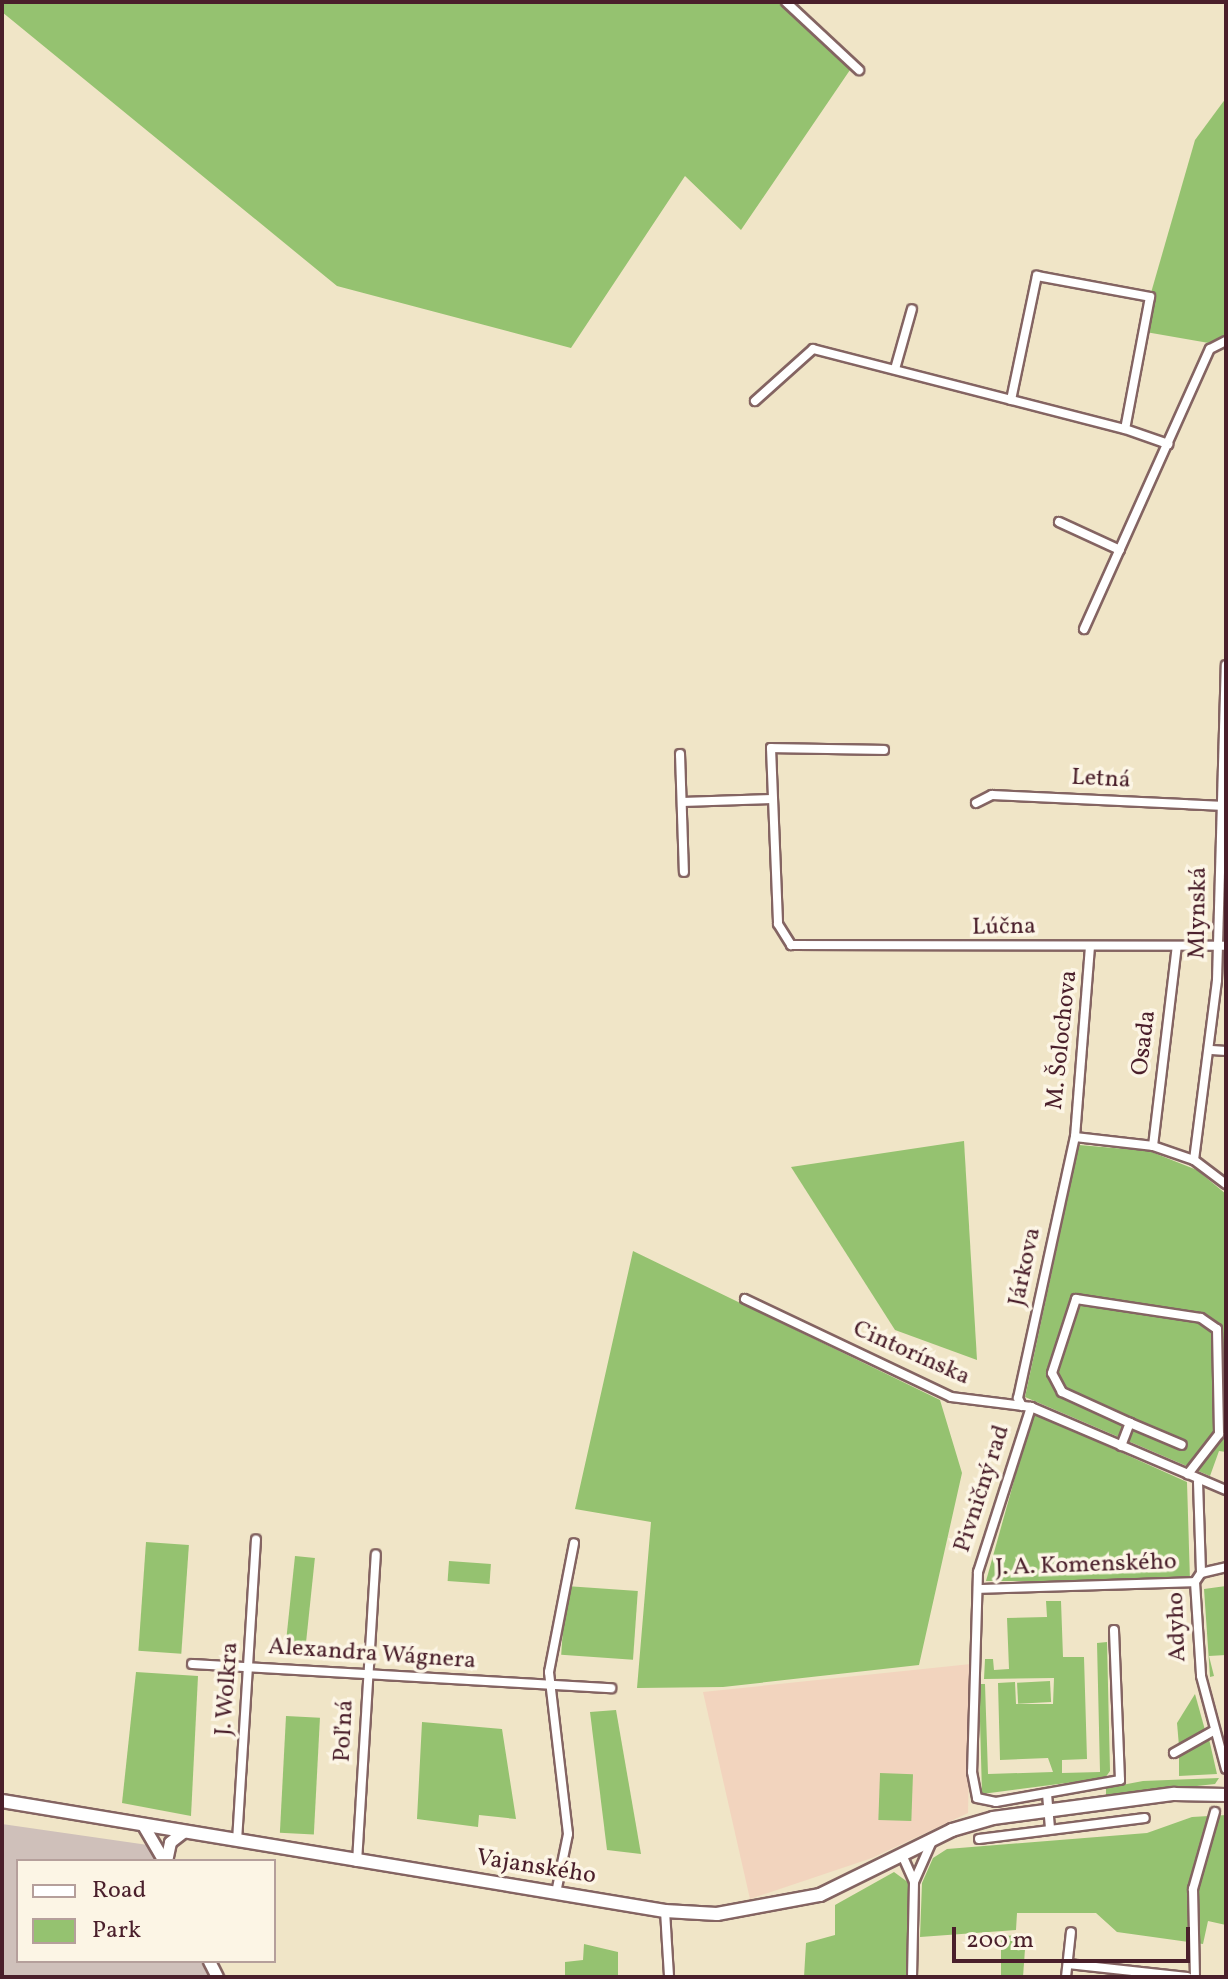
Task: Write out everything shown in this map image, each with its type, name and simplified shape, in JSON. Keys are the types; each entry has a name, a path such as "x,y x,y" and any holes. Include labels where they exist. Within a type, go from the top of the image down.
{"main road":[{"name":"Vajanského","path":"2,1801 665,1911 717,1914 803,1900 852,1883 932,1841 993,1818 1174,1794 1226,1795"}],"street":[{"path":"786,2 859,70"},
{"path":"1011,400 1037,276 1150,297 1125,429"},
{"path":"895,369 912,309"},
{"path":"1084,629 1210,349 1226,341"},
{"path":"755,401 813,349 1125,429 1168,444"},
{"path":"1059,522 1120,550"},
{"name":"Mlynská","path":"1194,1160 1212,1050 1222,946 1226,665"},
{"path":"682,802 772,799 771,748 884,750"},
{"path":"680,754 684,872"},
{"name":"Letná","path":"976,803 992,795 1224,806"},
{"name":"Lúčna","path":"772,799 778,924 785,941 810,949 1222,946"},
{"name":"Osada","path":"1153,1146 1177,946"},
{"name":"M. Šolochova","path":"1075,1137 1090,948"},
{"path":"1212,1050 1226,1051"},
{"path":"1075,1137 1153,1146 1194,1160 1226,1184"},
{"name":"Járkova","path":"1026,1406 1018,1398 1075,1137"},
{"name":"Cintorínska","path":"745,1299 951,1397 1026,1406 1188,1474 1198,1482"},
{"path":"1182,1445 1062,1392 1052,1373 1076,1299 1201,1318 1217,1329 1219,1434 1188,1474"},
{"name":"Pivničný rad","path":"1026,1406 978,1572 972,1772 977,1798 996,1802 1047,1794"},
{"path":"1121,1446 1130,1423"},
{"path":"1198,1482 1226,1490"},
{"name":"Adyho","path":"1198,1482 1201,1573 1195,1582 1201,1676 1226,1769"},
{"name":"J. Wolkra","path":"237,1841 256,1540"},
{"path":"556,1893 568,1834 549,1686 574,1543"},
{"name":"Poľná","path":"357,1862 376,1555"},
{"name":"J. A. Komenského","path":"1201,1573 1226,1567"},
{"name":"J. A. Komenského","path":"978,1589 1195,1582"},
{"path":"1050,1829 1047,1794 1120,1780 1114,1630"},
{"name":"Alexandra Wágnera","path":"192,1664 611,1688"},
{"path":"1174,1753 1215,1730"},
{"path":"1195,1977 1193,1889 1215,1812"},
{"path":"979,1839 1145,1818"},
{"path":"143,1825 164,1859"},
{"path":"166,1859 170,1842 183,1832"},
{"path":"912,1977 914,1882 932,1841"},
{"path":"903,1857 914,1882"},
{"path":"665,1911 669,1977"},
{"path":"1066,1977 1071,1932"},
{"path":"1068,1964 1187,1977"}],"shaded area":[{"path":"971,1664 968,1813 872,1858 750,1899 703,1692"},
{"path":"2,1824 148,1845 154,1859 16,1859 16,1963 202,1963 208,1977 2,1977"}],"green space":[{"path":"2,2 782,2 852,67 741,230 685,176 571,348 337,286 2,12"},
{"path":"1226,98 1226,346 1140,331 1195,140"},
{"path":"964,1141 977,1360 895,1330 791,1167"},
{"path":"1079,1145 1149,1151 1197,1170 1226,1194 1226,1452 1219,1451 1210,1476 1025,1397"},
{"path":"633,1251 940,1400 962,1473 919,1665 723,1687 637,1688 651,1522 575,1509"},
{"path":"1033,1413 1187,1482 1190,1581 986,1581"},
{"path":"146,1542 189,1545 181,1654 138,1651"},
{"path":"295,1556 315,1558 304,1658 285,1655"},
{"path":"449,1561 491,1564 490,1584 448,1581"},
{"path":"566,1586 638,1591 633,1660 561,1655"},
{"path":"1226,1586 1226,1655 1209,1656 1214,1676 1210,1677 1204,1589"},
{"path":"1046,1601 1061,1601 1063,1657 1084,1657 1087,1759 1062,1760 1062,1773 1100,1772 1097,1643 1107,1642 1110,1771 1105,1778 982,1794 979,1684 985,1684 988,1774 1053,1772 1048,1758 1000,1760 998,1683 1015,1682 1016,1704 1053,1704 1054,1678 984,1679 985,1659 993,1659 994,1670 1009,1669 1007,1618 1047,1617"},
{"path":"136,1672 198,1676 191,1816 122,1803"},
{"path":"1050,1681 1051,1702 1018,1704 1017,1683"},
{"path":"1195,1694 1205,1730 1179,1746 1177,1723"},
{"path":"616,1710 641,1854 607,1850 590,1712"},
{"path":"286,1716 320,1718 314,1835 280,1833"},
{"path":"422,1722 502,1729 516,1819 479,1815 478,1827 417,1819"},
{"path":"1209,1739 1217,1774 1179,1776 1179,1755"},
{"path":"880,1773 913,1774 911,1821 878,1820"},
{"path":"1219,1778 1215,1784 1106,1796 1106,1788 1143,1781"},
{"path":"1226,1815 1226,1925 1208,1921 1203,1944 1117,1932 1096,1913 1017,1913 1016,1930 920,1937 922,1883 933,1858 947,1849 1147,1833 1192,1817"},
{"path":"894,1872 909,1883 906,1977 804,1977 806,1943 835,1935 835,1905"},
{"path":"1026,1935 1023,1977 1001,1977 1001,1936"},
{"path":"584,1944 618,1952 618,1977 565,1977 565,1962 583,1960"}]}
